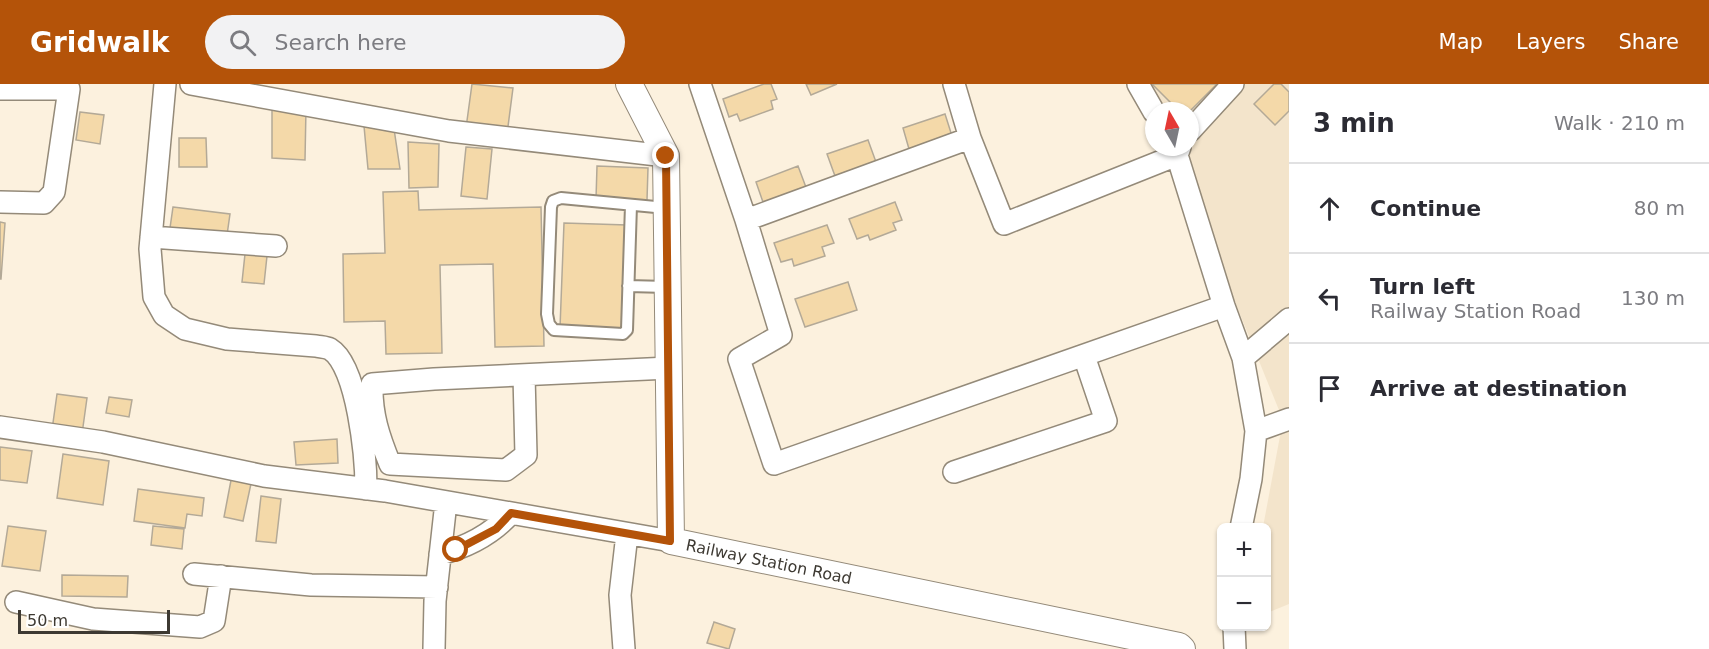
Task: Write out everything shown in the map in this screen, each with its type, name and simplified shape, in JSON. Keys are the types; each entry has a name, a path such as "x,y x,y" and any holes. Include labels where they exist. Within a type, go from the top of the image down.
{"street":[{"path":"165,84 151,237 150,273 154,297 164,315 185,329 227,339 316,346 328,348 336,354 343,366 360,419 366,454 366,489"},
{"path":"191,84 449,131 666,156"},
{"name":"Railway Station Road","path":"629,84 666,156 670,541 1168,644 1182,649"},
{"path":"700,84 746,220 781,335 739,359 774,464 1224,306"},
{"path":"954,84 970,138 1004,224 1163,156"},
{"path":"1138,84 1148,102"},
{"path":"1199,121 1233,84"},
{"path":"0,89 70,86 54,192 44,203 0,202"},
{"path":"746,220 970,138"},
{"path":"1179,156 1224,306 1243,358 1256,431 1251,479 1242,523"},
{"path":"151,237 276,246"},
{"path":"1243,358 1289,319"},
{"path":"954,472 1106,421 1084,356"},
{"path":"524,375 526,455 519,462 506,470 390,464 375,426 371,406 372,384 524,375 669,368"},
{"path":"1256,431 1289,419"},
{"path":"0,427 103,442 264,476 366,489 670,541"},
{"path":"434,649 437,587 446,502"},
{"path":"440,554 456,550 496,529 511,513"},
{"path":"624,649 620,595 627,534"},
{"path":"194,574 311,585 437,587"},
{"path":"16,602 93,619 200,627 214,621 221,576"},
{"path":"1233,631 1235,649"}],"lane":[{"path":"631,205 627,330 623,334 554,330 549,324 550,231 553,201 561,198 667,208"},
{"path":"628,286 667,287"}],"shaded area":[{"path":"1147,84 1289,84 1289,604 1271,611 1271,523 1264,523 1283,420 1176,156 1199,156 1199,102 1154,102"}],"building":[{"path":"472,84 513,88 507,134 466,128"},
{"path":"764,84 771,84 777,99 771,101 773,109 740,121 737,114 729,117 723,99"},
{"path":"806,84 837,84 811,95"},
{"path":"1152,84 1217,84 1199,102 1170,102"},
{"path":"1274,84 1281,84 1289,92 1289,111 1275,125 1254,104"},
{"path":"272,101 306,108 305,160 272,158"},
{"path":"80,112 104,115 100,144 76,140"},
{"path":"945,114 952,136 909,149 903,128"},
{"path":"364,126 394,129 400,169 368,169"},
{"path":"179,138 206,138 207,167 179,167"},
{"path":"868,140 876,162 835,176 827,154"},
{"path":"408,142 439,144 438,187 409,188"},
{"path":"466,147 492,149 487,199 461,196"},
{"path":"597,166 648,168 647,200 596,199"},
{"path":"798,166 807,190 764,205 756,182"},
{"path":"418,191 419,210 541,207 544,346 495,347 493,264 440,265 442,353 386,354 385,321 344,322 343,254 385,253 383,192"},
{"path":"895,202 902,220 893,223 896,230 870,240 868,235 857,239 849,219"},
{"path":"173,207 230,214 226,242 169,235"},
{"path":"0,222 5,223 1,279 0,279"},
{"path":"564,223 627,225 623,330 560,328"},
{"path":"827,225 834,243 822,247 825,256 794,266 792,259 781,262 774,243"},
{"path":"245,254 267,256 264,284 242,282"},
{"path":"848,282 857,310 805,327 795,299"},
{"path":"57,394 87,398 82,434 52,430"},
{"path":"109,397 132,400 129,417 106,413"},
{"path":"337,439 338,463 296,465 294,442"},
{"path":"0,447 32,451 27,483 0,480"},
{"path":"63,454 109,461 103,505 57,498"},
{"path":"232,475 252,479 243,521 224,517"},
{"path":"138,489 204,498 202,516 187,514 185,528 134,521"},
{"path":"261,496 281,499 276,543 256,541"},
{"path":"8,526 46,531 40,571 2,566"},
{"path":"153,526 184,529 182,549 151,545"},
{"path":"62,575 128,576 127,597 62,596"},
{"path":"714,622 735,629 729,649 707,643"}],"route":[{"path":"456,550 496,529 511,513 670,541 666,156"}]}
